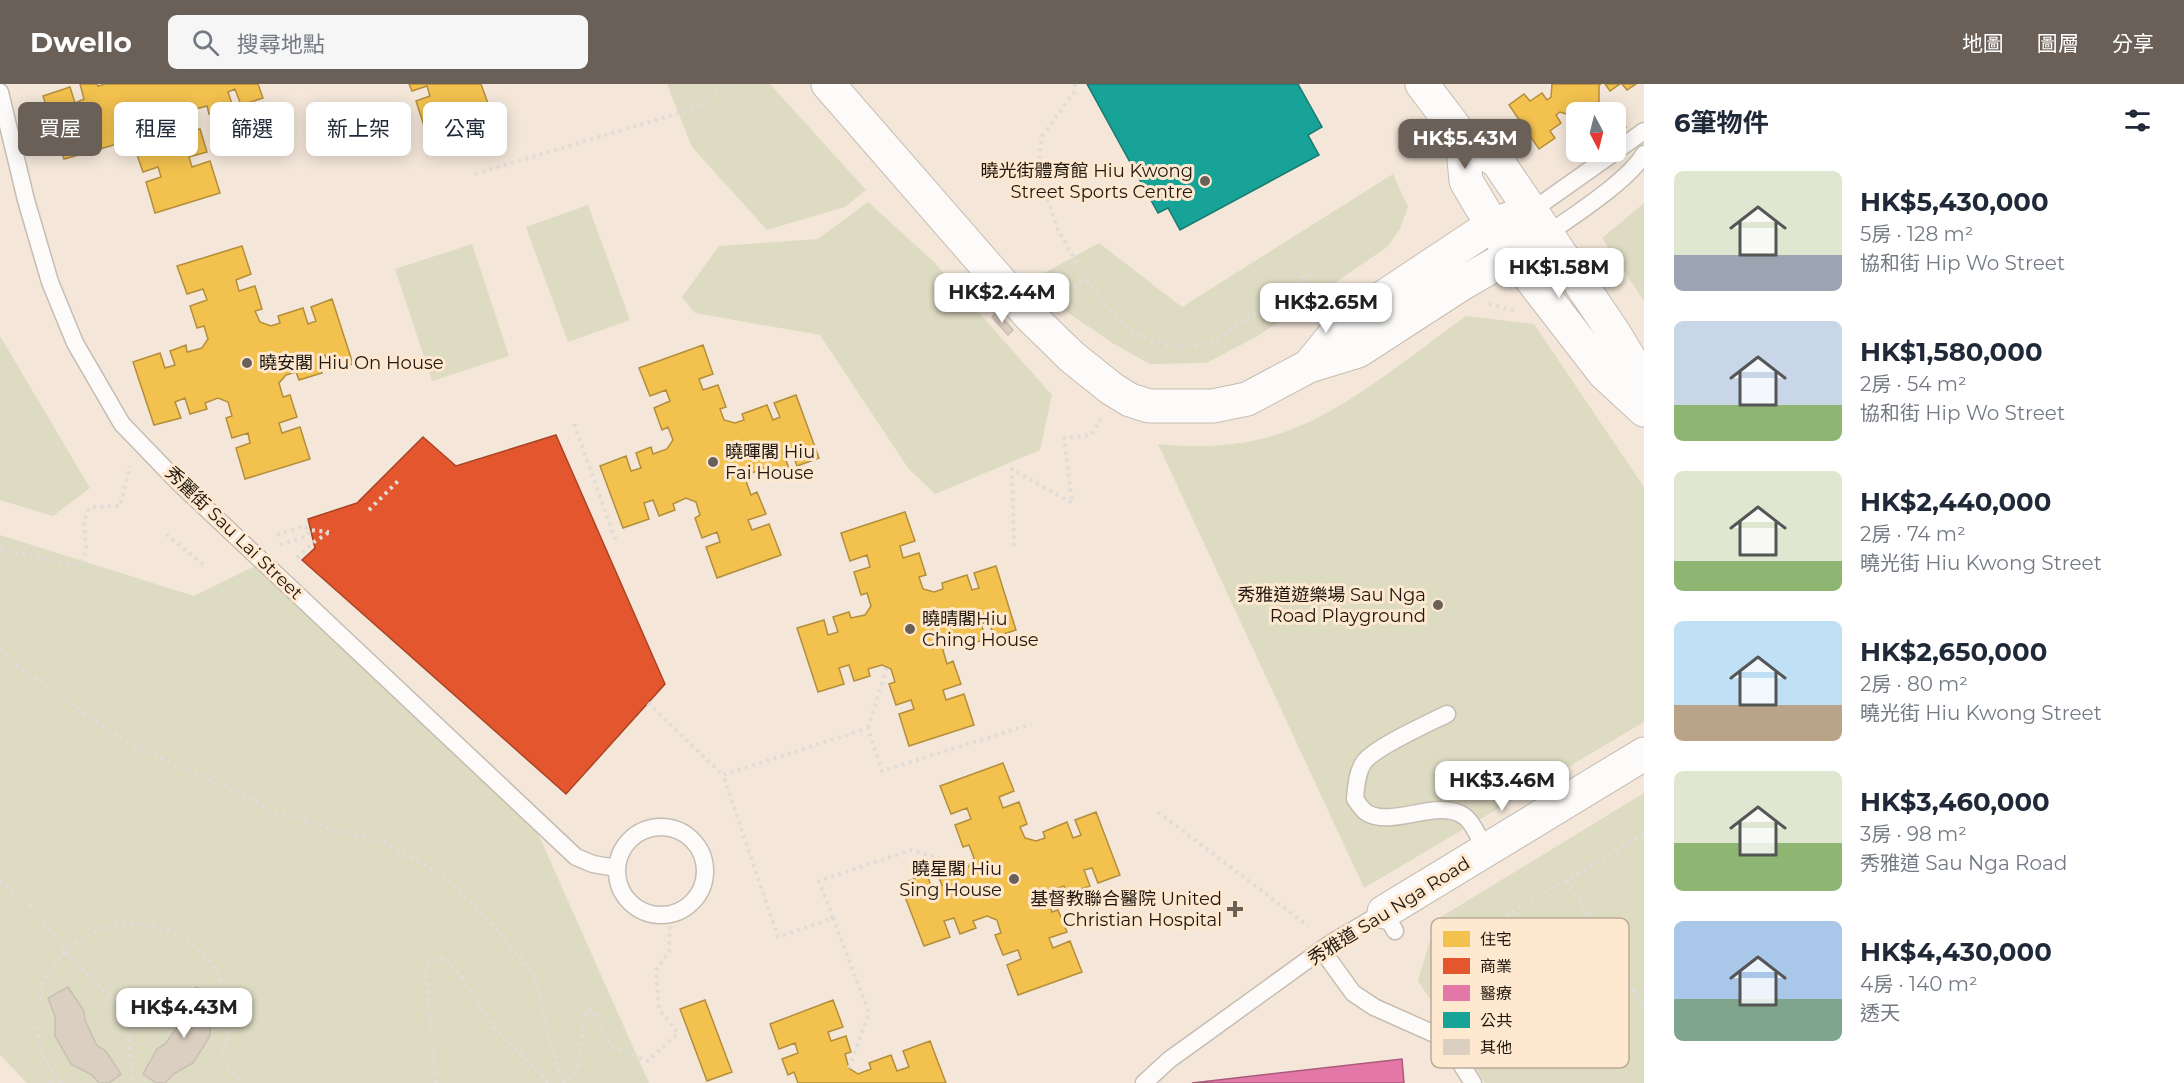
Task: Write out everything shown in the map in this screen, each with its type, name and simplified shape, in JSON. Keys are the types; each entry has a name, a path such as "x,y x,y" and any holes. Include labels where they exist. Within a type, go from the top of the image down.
{"main road":[{"path":"828,84 1030,316 1072,357 1112,389 1130,400 1149,406 1213,406 1247,399 1309,366 1358,351 1463,283 1512,255 1538,224"},
{"path":"1422,84 1462,137 1498,162 1614,333 1629,358 1644,393"},
{"path":"1462,137 1466,181 1492,225 1512,255 1604,373 1644,410"},
{"path":"1309,366 1343,324 1492,225 1538,224"},
{"name":"秀雅道 Sau Nga Road","path":"1390,922 1486,851 1644,754"}],"lane":[{"name":"秀麗街 Sau Lai Street","path":"0,92 26,200 50,282 75,343 122,424 177,481 576,857 593,864 616,868"},
{"path":"1626,143 1644,131"},
{"path":"1538,224 1576,214 1636,166 1644,154"},
{"path":"1538,224 1603,162"},
{"path":"1448,714 1391,743 1364,761 1356,783 1355,799 1366,813 1384,817 1443,810 1458,813 1465,816 1486,851"},
{"path":"652,827 668,827 683,832 695,842 702,855 705,871 703,886 689,904 670,914 657,916 632,905 623,894 618,882 616,868 619,855 626,843 638,833 652,827"},
{"name":"秀雅道 Sau Nga Road","path":"1144,1083 1169,1060 1322,950 1390,922"},
{"path":"1322,950 1353,993 1374,1007 1431,1032"},
{"path":"1464,1068 1473,1083"}],"path":[{"path":"475,174 696,108 722,84"},
{"path":"1075,84 1076,91 1041,136 1038,170 1058,230 1086,279 1123,325 1145,338 1167,345 1194,346 1216,340 1310,273"},
{"path":"1052,302 1086,279"},
{"path":"1014,546 1012,469 1071,502 1064,438 1091,435 1104,413"},
{"path":"574,424 616,541"},
{"path":"0,549 69,564 82,561 87,553 83,530 85,515 90,507 120,506 137,439"},
{"path":"369,510 400,479"},
{"path":"278,535 303,526 309,530 329,532 297,558"},
{"path":"280,545 307,536 309,530"},
{"path":"166,534 205,566"},
{"path":"0,649 9,660 126,742 246,796 272,812 388,844 450,880 481,912 533,973 562,1083 577,1071 586,1010 591,1010 611,1046 648,1061 678,1033 658,1009 656,970 669,951 670,914"},
{"path":"887,667 868,728 882,771 1031,724"},
{"path":"648,703 723,775 778,937 833,918"},
{"path":"723,775 868,728"},
{"path":"1158,812 1308,926"},
{"path":"1503,918 1644,834"},
{"path":"849,1068 869,1013 819,881 911,850 968,867"},
{"path":"1567,880 1590,918"},
{"path":"0,881 30,905 67,948 74,960 127,1013 132,1083"},
{"path":"62,1083 42,1052 36,1025 39,997 49,970 67,948 95,930 127,923 160,926 189,940 213,964 227,994 230,1026 222,1058 242,1083"},
{"path":"436,1083 424,964 443,957 460,974 494,1028 549,1083"},
{"path":"1629,983 1644,1008"},
{"path":"50,1083 56,1077"}],"shaded area":[{"path":"667,84 770,84 866,190 845,207 767,230 692,147"},
{"path":"1393,174 1408,207 1400,229 1387,247 1258,336 1206,363 1150,364 1114,344 1052,302 1035,278 1099,243 1182,307"},
{"path":"868,202 933,261 1052,395 1040,450 935,494 908,468 820,335 695,313 682,297 719,246 818,239"},
{"path":"1644,203 1644,301 1602,238"},
{"path":"588,205 630,320 568,342 526,227"},
{"path":"472,244 509,356 432,381 395,269"},
{"name":"秀雅道遊樂場 Sau Nga Road Playground","path":"1466,316 1534,324 1644,487 1644,722 1364,888 1158,444 1201,446 1229,444 1258,440 1297,427 1323,415 1373,384"},
{"path":"0,336 90,488 53,516 0,500"},
{"path":"0,535 194,596 255,566 524,802 649,1083 27,1083 0,1055"},
{"path":"1644,793 1644,1083 1485,1083 1475,1068 1629,1068 1629,918 1439,918"},
{"path":"1431,937 1431,1001 1418,981"}],"building: 住宅":[{"path":"80,84 97,84 98,86 105,84 258,84 263,98 240,102 235,89 228,92 231,102 210,102 209,114 207,106 198,108 198,102 114,102 114,145 102,148 102,102 77,102 84,99"},
{"path":"409,84 481,84 487,102 423,102 423,123 416,101 430,96 427,86 412,91"},
{"path":"1552,84 1601,84 1599,85 1599,102 1566,102 1566,114 1560,112 1556,115 1561,123 1550,131 1555,138 1539,149 1509,105 1524,94 1530,101 1542,93 1547,100 1551,97"},
{"path":"1605,84 1620,84 1610,91"},
{"path":"1622,84 1636,84 1627,90"},
{"path":"70,87 75,102 45,102 43,96"},
{"path":"200,129 207,152 198,154 198,130"},
{"path":"137,156 193,156 189,157 192,167 210,161 220,193 155,213 146,182 161,177 158,167 143,172"},
{"name":"曉安閣 Hiu On House","path":"242,246 251,274 236,280 239,291 255,286 262,309 255,311 260,322 271,326 280,323 278,316 303,308 308,324 316,321 311,307 332,299 353,364 330,370 325,355 318,357 322,373 299,380 296,372 286,375 279,383 283,397 290,395 297,417 279,423 282,433 300,427 310,459 245,479 236,448 250,443 248,433 232,438 226,418 232,416 228,402 218,398 205,403 207,409 190,414 185,398 175,402 181,418 154,425 133,362 160,353 165,368 175,365 170,351 186,345 187,352 202,348 208,339 204,326 197,328 190,306 207,300 203,289 187,294 177,266"},
{"name":"曉暉閣 Hiu Fai House","path":"703,345 713,374 699,379 703,390 718,385 726,407 720,409 724,420 735,423 744,420 742,414 767,405 773,420 780,417 774,403 796,395 819,458 797,466 791,450 783,453 789,468 766,477 763,468 752,473 746,481 751,495 757,492 766,514 748,520 752,530 769,524 781,555 717,578 706,547 720,542 717,532 702,538 695,518 700,515 696,502 686,498 673,504 675,510 659,516 653,500 644,503 649,519 623,528 600,466 626,456 631,471 641,468 636,453 651,447 653,454 667,449 673,440 668,427 662,430 654,408 670,401 666,390 650,396 639,368"},
{"name":"曉晴閣Hiu Ching House","path":"905,512 915,541 900,546 903,558 919,553 926,575 919,577 923,589 934,592 943,589 942,583 967,575 972,590 979,588 974,573 996,566 1016,630 994,637 989,621 981,624 986,639 962,647 960,638 949,642 943,650 947,664 953,661 961,684 943,690 946,700 964,694 974,725 909,746 899,714 914,709 911,700 896,705 889,684 895,682 891,669 882,665 868,669 870,676 854,681 849,665 839,668 844,684 818,692 797,628 824,620 828,635 838,632 833,617 849,612 851,618 865,615 871,606 867,593 861,595 854,572 870,567 867,555 850,561 841,533"},
{"name":"曉星閣 Hiu Sing House","path":"1003,763 1014,791 999,797 1003,808 1019,802 1027,824 1020,827 1025,838 1036,841 1045,838 1043,832 1067,822 1073,838 1081,835 1075,820 1096,812 1120,875 1098,883 1092,868 1084,870 1090,886 1067,894 1064,886 1053,890 1047,898 1052,912 1058,910 1067,932 1049,938 1053,948 1070,941 1082,972 1018,995 1007,965 1021,959 1018,950 1003,955 995,935 1001,933 997,920 987,916 973,921 976,928 960,934 954,918 944,921 950,937 924,946 900,884 927,874 932,889 942,885 936,871 952,865 954,871 968,867 974,858 969,845 963,847 955,825 971,819 967,808 951,814 940,786"},
{"path":"705,1000 732,1072 707,1081 680,1009"},
{"path":"833,1000 843,1027 828,1032 831,1041 846,1036 851,1052 845,1054 849,1068 858,1074 871,1069 869,1063 891,1055 897,1071 909,1067 903,1051 930,1041 946,1083 798,1083 794,1072 788,1075 782,1059 798,1053 795,1043 779,1049 770,1024"}],"building: 商業":[{"path":"556,435 665,684 566,794 302,560 315,548 308,519 357,503 423,437 456,466"}],"building: 醫療":[{"path":"1402,1059 1404,1083 1192,1083"}],"building: 公共":[{"name":"曉光街體育館 Hiu Kwong Street Sports Centre","path":"1087,84 1298,84 1322,127 1308,135 1319,155 1180,230 1168,208 1158,213"}],"building: 其他":[{"path":"997,312 1013,330 1008,335 992,317"},
{"path":"68,987 84,1011 85,1020 97,1046 105,1050 121,1074 109,1083 99,1083 92,1075 71,1064 55,1036 55,1016 48,998"},
{"path":"196,987 215,996 210,1012 210,1036 193,1063 175,1073 165,1083 156,1083 143,1074 157,1049 165,1044 182,1021 182,1012"}],"place":[{"name":"曉光街體育館 Hiu Kwong Street Sports Centre","path":"1205,181"},
{"name":"曉安閣 Hiu On House","path":"247,363"},
{"name":"曉暉閣 Hiu Fai House","path":"713,462"},
{"name":"秀雅道遊樂場 Sau Nga Road Playground","path":"1438,605"},
{"name":"曉晴閣Hiu Ching House","path":"910,629"},
{"name":"曉星閣 Hiu Sing House","path":"1014,879"},
{"name":"基督教聯合醫院 United Christian Hospital","path":"1235,909"}]}
